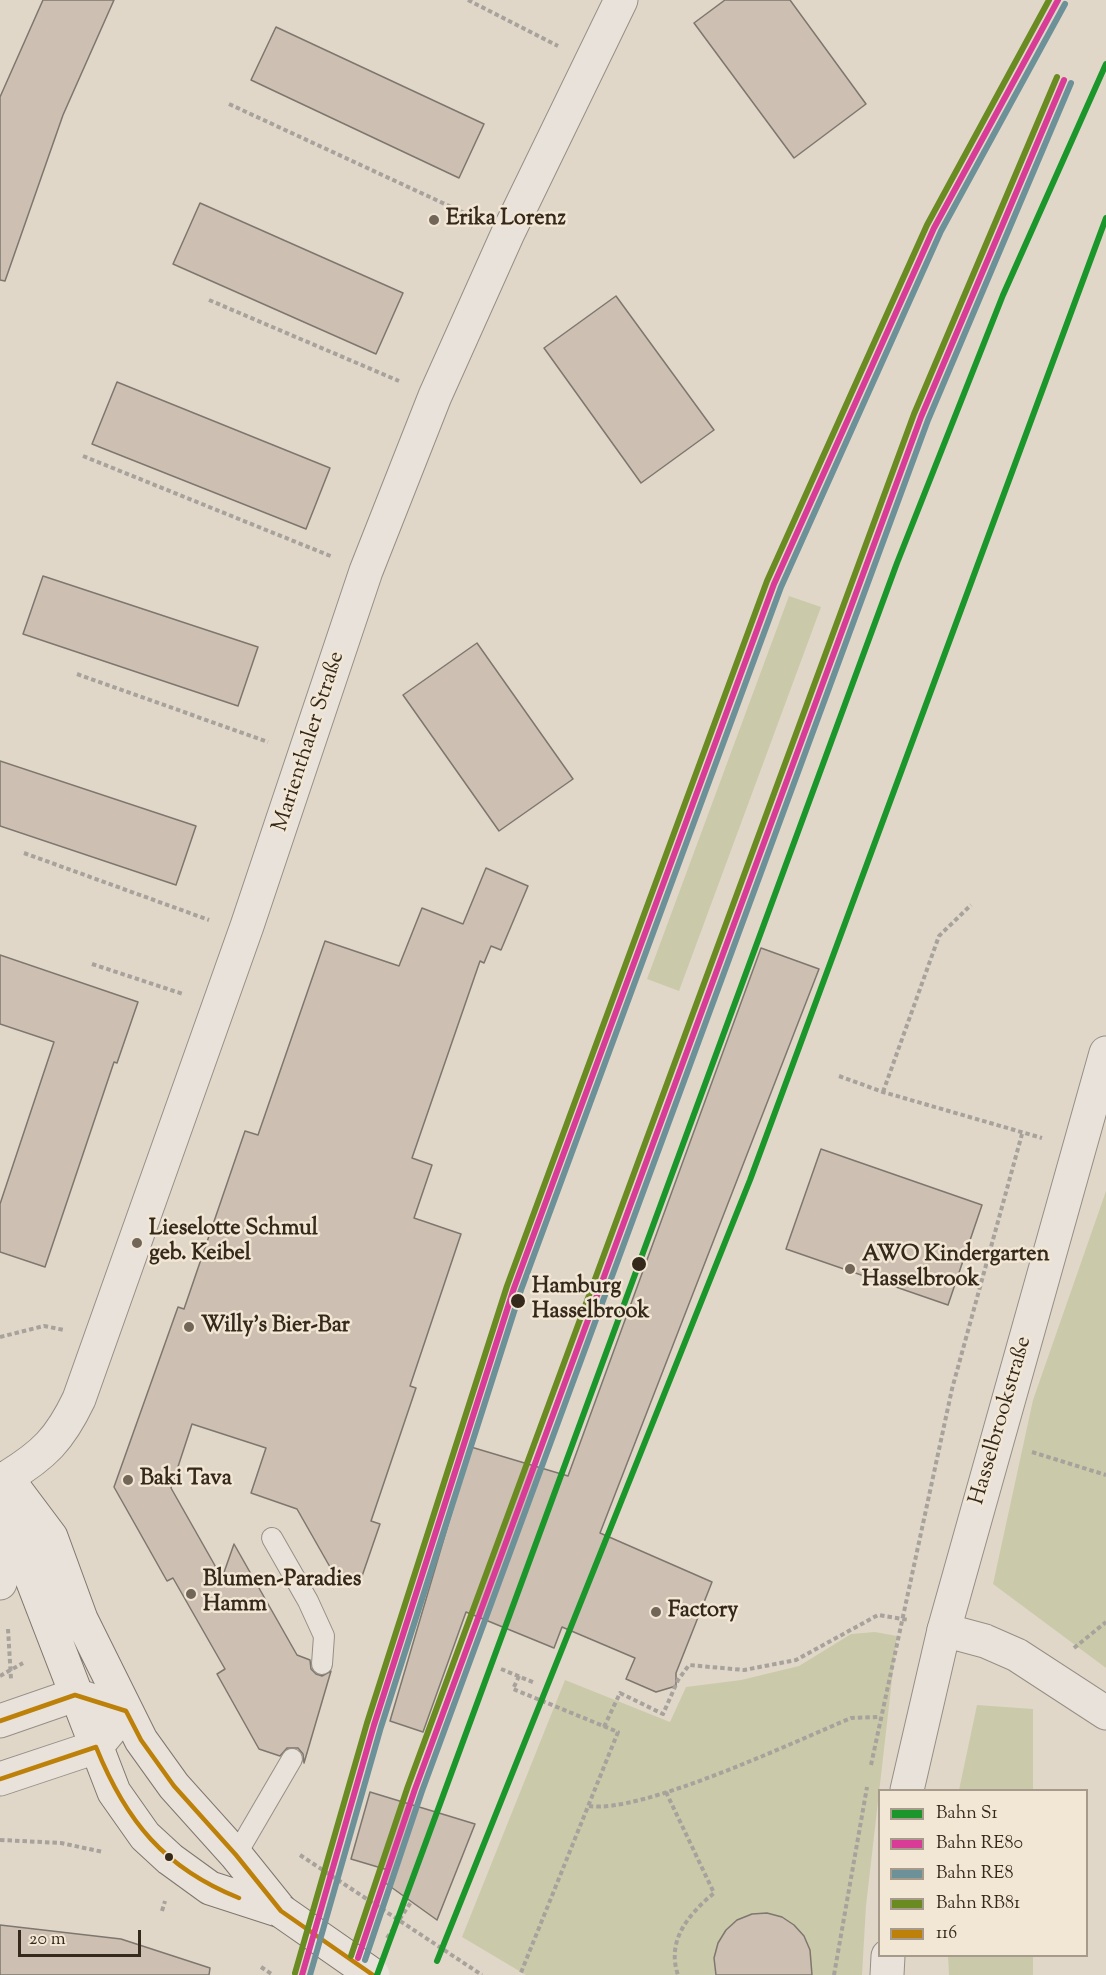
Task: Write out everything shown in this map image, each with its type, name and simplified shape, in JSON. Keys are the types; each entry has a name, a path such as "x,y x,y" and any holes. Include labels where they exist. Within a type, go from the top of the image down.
{"street":[{"name":"Marienthaler Straße","path":"3,1472 39,1457 55,1442 79,1399 245,933 366,571 435,396 508,233 589,61 621,0"},
{"name":"Hasselbrookstraße","path":"907,1789 944,1630 1106,1053"},
{"path":"3,1472 16,1538 114,1792 128,1815 145,1836 170,1859 210,1888 281,1911"},
{"path":"3,1472 51,1537 81,1619 146,1748 174,1786 236,1855 281,1911 373,1975"},
{"path":"0,1583 16,1538"},
{"path":"944,1630 985,1641 1017,1654 1106,1713"},
{"path":"0,1721 75,1695 126,1711"},
{"path":"0,1779 96,1747 126,1711"},
{"path":"887,1975 888,1957"}],"lane":[{"path":"272,1538 308,1601 324,1636 322,1664"},
{"path":"236,1855 292,1759"}],"path":[{"path":"468,0 589,61"},
{"path":"229,104 508,233"},
{"path":"210,300 435,396"},
{"path":"83,456 366,571"},
{"path":"77,674 306,755"},
{"path":"24,853 245,933"},
{"path":"884,1092 939,936 971,905"},
{"path":"93,964 219,1007"},
{"path":"839,1076 1008,1130"},
{"path":"869,1774 900,1617 952,1389 1022,1134"},
{"path":"0,1337 44,1326 100,1336"},
{"path":"996,1440 1106,1475"},
{"path":"604,1727 620,1693 663,1714 678,1680 689,1665 744,1670 796,1660 878,1615 900,1617 944,1630"},
{"path":"8,1618 11,1681"},
{"path":"501,1669 535,1683"},
{"path":"519,1676 513,1689 618,1732 520,1975"},
{"path":"589,1806 602,1808 666,1792 851,1718 879,1717"},
{"path":"834,1975 867,1785"},
{"path":"666,1792 714,1893 689,1914 675,1944 678,1975"},
{"path":"0,1840 61,1843 104,1852"},
{"path":"300,1855 482,1975"},
{"path":"261,1967 273,1975"}],"green space":[{"path":"789,596 821,607 679,991 647,979"},
{"path":"1106,1191 1106,1668 993,1584 1033,1400"},
{"path":"875,1632 897,1636 878,1789 866,1906 862,1975 526,1975 462,1937 565,1680 670,1722 686,1687 741,1680 799,1666 851,1634"},
{"path":"977,1705 1033,1709 1033,1789 959,1789"},
{"path":"948,1957 1033,1957 1033,1975 949,1975"}],"building":[{"path":"43,0 114,0 63,115 5,281 0,280 0,97"},
{"path":"725,0 790,0 866,104 794,158 694,23"},
{"path":"276,27 484,124 459,178 251,80"},
{"path":"200,203 403,293 376,354 173,264"},
{"path":"616,296 714,430 641,483 544,348"},
{"path":"117,382 330,468 306,529 92,444"},
{"path":"43,576 258,647 238,706 23,634"},
{"path":"477,643 573,779 499,831 403,695"},
{"path":"0,761 196,826 176,885 0,826"},
{"path":"486,868 528,886 501,950 491,946 484,963 480,961 412,1158 432,1165 414,1218 461,1234 410,1386 416,1388 371,1521 380,1524 360,1582 334,1574 297,1509 251,1493 266,1448 192,1424 171,1488 222,1578 234,1544 297,1655 310,1660 311,1669 316,1674 322,1676 331,1671 304,1763 303,1754 298,1748 287,1748 280,1756 259,1749 217,1674 225,1669 173,1578 167,1581 114,1487 178,1307 184,1309 245,1131 258,1135 325,941 399,966 422,908 463,924"},
{"path":"761,948 819,969 600,1533 712,1582 676,1673 676,1686 656,1692 626,1679 635,1658 562,1627 554,1648 466,1612 423,1732 390,1721 471,1447 568,1476"},
{"path":"0,955 138,1002 117,1063 114,1062 45,1267 0,1252 0,1204 54,1042 0,1024"},
{"path":"821,1149 982,1205 948,1305 786,1249"},
{"path":"370,1792 475,1824 437,1920 384,1882 388,1870 351,1859"},
{"path":"767,1913 782,1917 804,1936 810,1950 812,1975 716,1975 714,1958 718,1943 726,1930 737,1920 752,1914"},
{"path":"0,1925 121,1939 210,1968 209,1975 0,1975"}],"rail line":[{"name":"RB81","path":"295,1973 367,1723 507,1286 767,581 927,225 1049,0"},
{"name":"RE80","path":"302,1975 374,1725 514,1288 774,584 934,228 1058,0"},
{"name":"RE8","path":"310,1975 381,1727 521,1290 781,587 941,231 1065,4"},
{"name":"S1","path":"377,1975 897,563 1003,295 1106,64"},
{"name":"RB81","path":"351,1956 408,1786 914,414 1057,77"},
{"name":"RE80","path":"358,1958 415,1789 921,417 1064,80"},
{"name":"RE8","path":"365,1960 422,1791 928,420 1071,83"},
{"name":"S1","path":"437,1961 750,1180 1106,218"}],"transit line":[{"name":"116","path":"0,1721 75,1695 126,1711 141,1740 174,1786 236,1855 281,1911 373,1975"},
{"name":"116","path":"0,1779 96,1747 120,1798 151,1839 189,1872 239,1898"}],"place":[{"name":"Erika Lorenz","path":"434,220"},
{"name":"Lieselotte Schmul geb. Keibel","path":"137,1243"},
{"name":"AWO Kindergarten Hasselbrook","path":"850,1269"},
{"name":"Hamburg Hasselbrook","path":"518,1301"},
{"name":"Willy's Bier-Bar","path":"189,1327"},
{"name":"Baki Tava","path":"128,1480"},
{"name":"Blumen-Paradies Hamm","path":"191,1594"},
{"name":"Factory","path":"656,1612"}]}
